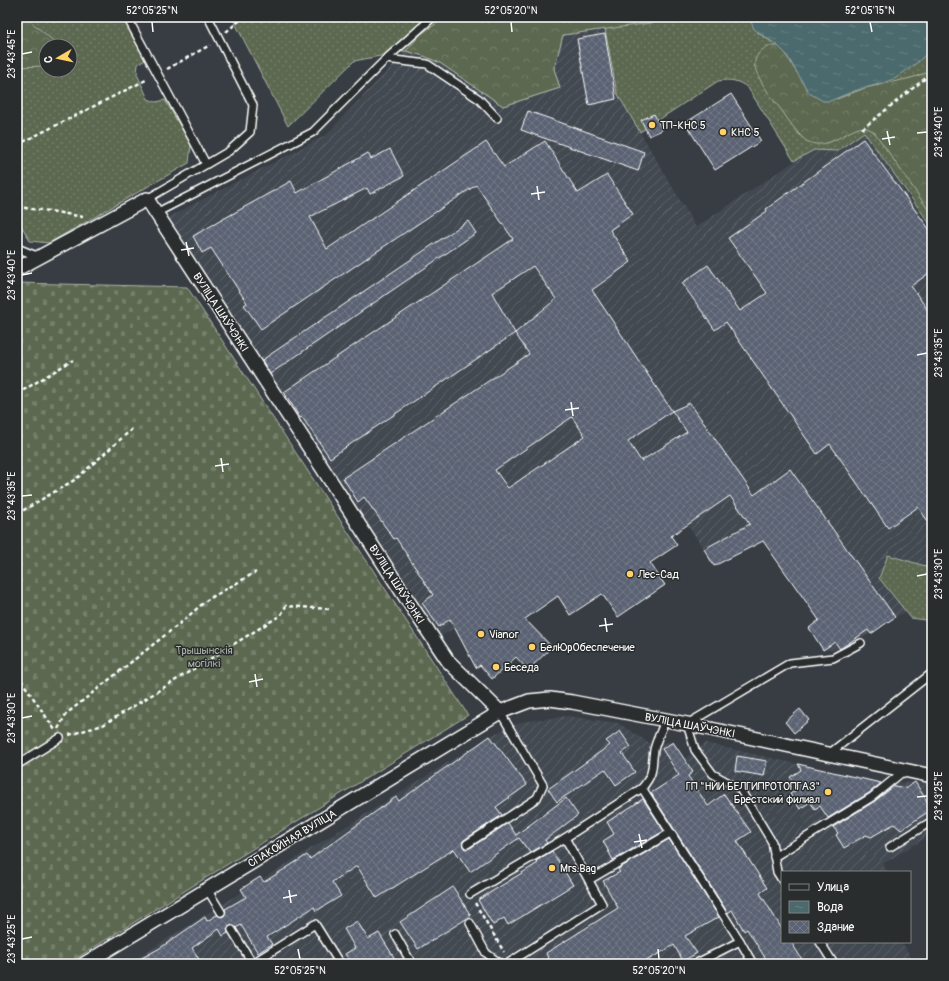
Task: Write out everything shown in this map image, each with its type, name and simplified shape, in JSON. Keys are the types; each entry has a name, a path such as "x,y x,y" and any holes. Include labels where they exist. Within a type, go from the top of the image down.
{"street":[{"name":"ВУЛІЦА ШАЎЧЭНКІ","path":"147,198 448,661 500,712 529,701 550,699 572,702 687,724 932,776"},
{"path":"17,269 147,198"},
{"name":"СПАКОЙНАЯ ВУЛІЦА","path":"84,964 500,712"}],"lane":[{"path":"127,17 206,164"},
{"path":"147,198 229,152 250,132 253,105 208,17"},
{"path":"156,212 313,132 386,59 432,17"},
{"path":"386,59 427,64 479,99 497,118"},
{"path":"17,248 39,257"},
{"path":"781,878 777,872 772,842 740,789 713,774 695,750 687,724 790,663 832,658 861,643"},
{"path":"830,754 932,673"},
{"path":"467,844 537,798 543,785 500,712"},
{"path":"470,894 565,838 642,788 650,778 654,764 654,749 665,720"},
{"path":"17,765 60,738"},
{"path":"774,857 872,797 904,770"},
{"path":"642,788 740,941 753,964"},
{"path":"890,847 932,820"},
{"path":"588,880 670,833"},
{"path":"509,963 602,904 565,838"},
{"path":"207,889 221,912"},
{"path":"470,922 486,953 501,964"},
{"path":"232,930 253,964 315,924 340,964"},
{"path":"395,934 412,964"},
{"path":"696,964 740,941"},
{"path":"821,943 834,964"}],"path":[{"path":"223,34 238,21 246,17"},
{"path":"17,145 157,74 213,43"},
{"path":"862,129 932,73"},
{"path":"17,207 50,211 105,222"},
{"path":"17,394 73,360"},
{"path":"17,514 76,479 132,429"},
{"path":"17,674 56,732 66,714 207,600 256,572"},
{"path":"60,738 103,725 281,615 286,606 329,609"},
{"path":"470,894 509,963"}],"shaded area":[{"path":"605,29 617,93 696,227 807,153 862,129 932,231 932,271 926,276 932,285 932,601 895,617 871,634 854,640 840,650 823,650 809,628 819,620 765,544 762,542 714,566 680,514 506,631 489,605 440,637 167,218 326,135 406,51 424,56 440,63 503,106 554,69 563,35"},
{"path":"568,716 618,723 651,744 673,742 684,759 706,743 876,782 932,783 932,834 883,864 887,871 781,871 781,943 903,943 915,964 127,964 490,736 525,721"}],"green space":[{"path":"17,17 122,17 145,60 138,64 137,74 148,99 156,102 165,100 191,145 189,163 49,243 30,241 17,218"},
{"path":"17,17 25,17 50,38 38,38 38,66 17,67"},
{"path":"232,17 750,17 758,33 778,46 918,62 932,48 932,227 864,132 837,151 814,150 794,161 748,88 737,82 730,80 718,81 640,132 617,93 605,29 563,35 554,69 560,88 503,106 440,63 424,56 406,51 354,61 288,126"},
{"path":"446,17 685,17 563,35 554,69 560,88 503,106 440,63 424,56 406,51 421,34"},
{"path":"768,46 778,46 786,54 797,73 837,99 865,88 911,78 932,71 932,215 875,133 870,129 862,127 831,142 823,144 812,143 802,137 768,93 755,68 756,57"},
{"name":"Трышынскія могілкі","path":"17,283 187,287 468,715 67,964 17,964"},
{"path":"888,555 932,568 932,621 911,618 879,578"}],"water":[{"path":"749,17 932,17 932,48 918,62 896,78 854,91 830,101 823,101 809,93 786,54 778,46 754,29"}],"building":[{"path":"605,34 616,99 589,105 577,39"},
{"name":"КНС 5","path":"731,94 761,141 715,170 685,123"},
{"path":"528,111 644,152 638,171 521,130"},
{"name":"ТП-КНС 5","path":"654,114 662,130 649,136 641,120"},
{"path":"863,139 932,233 932,271 911,286 932,316 932,527 918,507 888,528 830,444 817,454 726,322 715,330 682,283 708,265 740,311 767,293 728,238 767,211 766,209"},
{"path":"545,141 578,193 607,175 633,214 610,230 631,262 592,290 672,411 690,403 754,495 790,469 895,617 871,634 868,630 840,649 835,642 823,650 809,628 819,620 763,541 714,566 704,549 750,524 730,496 671,536 677,545 650,563 665,585 618,617 602,594 570,615 558,596 525,619 552,647 528,670 516,657 492,679 480,665 476,668 450,619 439,627 422,603 433,595 396,538 394,539 364,497 358,502 343,478 529,354 515,333 330,458 302,417 300,418 284,392 513,239 476,185 261,329 244,305 247,303 211,248 202,253 193,236 291,181 297,193 368,153 371,159 390,149 404,176 370,194 367,188 310,217 327,249 486,142 504,167","holes":["533,266 556,299 515,333 492,293","672,411 687,432 641,461 628,441","572,417 585,436 508,488 495,470"]},
{"path":"468,221 476,233 270,374 262,360"},
{"path":"800,709 809,720 794,733 785,722"},
{"path":"620,731 631,747 622,753 635,772 616,785 605,769 557,802 548,789 610,745 606,741"},
{"path":"490,736 527,785 496,807 502,815 464,840 462,842 463,846 465,849 470,848 508,823 516,835 566,798 578,815 545,840 547,843 530,853 519,838 470,872 454,849 377,898 357,866 332,882 341,896 316,911 314,907 267,937 272,944 258,953 241,925 236,928 231,925 227,928 228,933 223,936 219,929 192,948 202,964 131,964 160,948 205,917 207,921 217,915 221,917 224,916 226,912 225,909 246,897 241,889 260,877 264,882 307,855 310,859 396,797 399,801"},
{"path":"673,742 693,772 688,776 708,806 724,794 751,832 737,841 767,888 760,893 781,927 781,943 792,943 805,964 769,964 747,929 744,931 732,910 728,913 651,793 679,775 662,749"},
{"path":"737,756 767,761 764,776 735,771"},
{"name":"ГП \"НИИ БЕЛГИПРОТОПГАЗ\" Брестский филиал","path":"798,764 881,783 869,793 828,818 820,806 815,809 810,802 800,809 790,794 798,789 790,777 801,770"},
{"path":"915,782 932,809 901,830 894,824 871,837 866,835 844,848 836,835 838,833 833,827 875,801 894,786 906,788"},
{"path":"643,799 664,831 613,860 603,841 614,834 607,822"},
{"path":"669,839 719,917 685,936 697,953 683,961 674,945 641,964 550,964 546,953 618,908 603,881 620,872 618,869"},
{"path":"552,851 573,885 508,925 504,918 493,925 478,900 538,863 536,861"},
{"path":"453,887 471,916 418,949 400,922"},
{"path":"357,921 368,939 379,933 398,964 352,964 345,954 355,948 344,929"}],"place":[{"name":"ТП-КНС 5","path":"652,125"},
{"name":"КНС 5","path":"723,132"},
{"name":"Лес-Сад","path":"630,574"},
{"name":"Vianor","path":"481,634"},
{"name":"БелЮрОбеспечение","path":"532,647"},
{"name":"Беседа","path":"496,667"},
{"name":"ГП \"НИИ БЕЛГИПРОТОПГАЗ\" Брестский филиал","path":"828,792"},
{"name":"Mrs.Bag","path":"552,868"}]}
